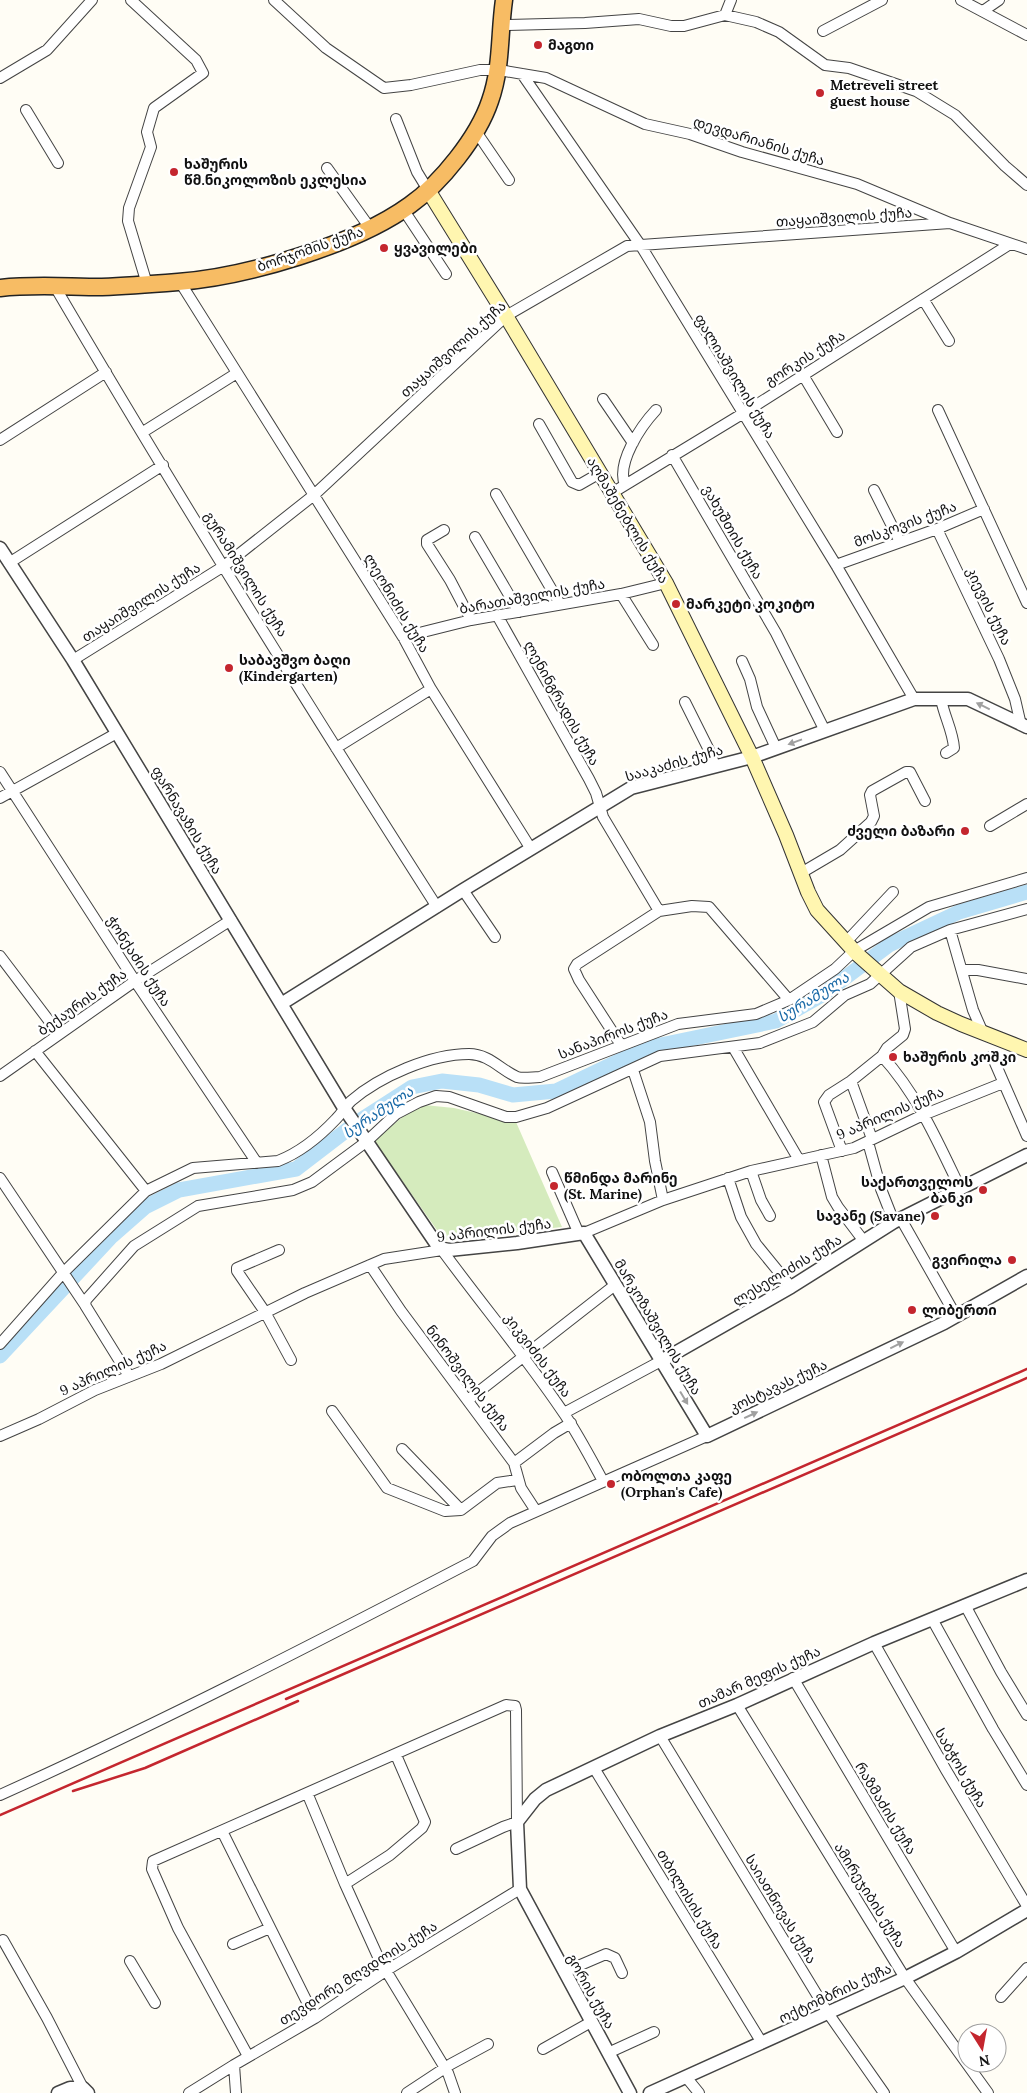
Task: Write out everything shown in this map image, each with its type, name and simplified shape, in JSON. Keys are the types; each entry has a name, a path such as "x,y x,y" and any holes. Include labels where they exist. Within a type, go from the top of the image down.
{"highway":[{"name":"ბორჯომის ქუჩა","path":"0,288 54,285 103,286 147,284 214,278 272,263 325,246 370,228 403,209 428,190 451,164 475,130 489,104 499,70 504,0"}],"main road":[{"name":"აღმაშენებლის ქუჩა","path":"428,190 666,583 752,757 817,910 852,949 879,973"},
{"path":"879,973 899,991 937,1013 983,1034 1027,1050"}],"street":[{"path":"0,78 47,50 92,0"},
{"path":"131,0 196,60 203,73 154,108 147,132 151,147 129,208 128,221 147,284"},
{"name":"დევდარიანის ქუჩა","path":"274,0 326,48 384,88 411,85 480,70 499,70 546,78 645,124 690,134 742,152 857,184 950,223 1010,244"},
{"path":"725,15 731,0"},
{"path":"823,30 882,0"},
{"path":"961,0 1027,35"},
{"path":"982,11 998,0"},
{"path":"503,25 585,23 639,19 672,26 684,26 725,15 756,22 779,32 826,65 849,68 916,91 955,115 1005,166 1027,185"},
{"name":"ფალიაშვილის ქუჩა","path":"522,74 641,246 836,565 914,698"},
{"path":"26,110 58,163"},
{"name":"აღმაშენებლის ქუჩა","path":"396,119 417,172 428,190"},
{"path":"475,130 509,180"},
{"path":"327,168 370,228"},
{"path":"403,209 446,274"},
{"name":"თაყაიშვილის ქუჩა","path":"73,660 224,566 314,496 506,316 627,246 950,223"},
{"path":"1010,244 1027,249"},
{"name":"გორკის ქუჩა","path":"612,493 742,414 1010,244"},
{"name":"ლეონიძის ქუჩა","path":"180,282 403,637 431,689 531,848"},
{"name":"გურამიშვილის ქუჩა","path":"54,285 336,748 437,907"},
{"path":"924,299 949,341"},
{"path":"0,440 106,372"},
{"path":"143,432 237,373"},
{"path":"803,375 837,432"},
{"path":"603,399 633,443"},
{"path":"625,485 621,476 633,443 647,420 656,410"},
{"path":"938,410 1027,603"},
{"path":"539,424 572,482 579,485 600,474"},
{"name":"ვახუშთის ქუჩა","path":"672,455 776,633 824,731"},
{"path":"9,563 163,466"},
{"path":"874,490 900,542"},
{"path":"496,494 560,604"},
{"name":"მოსკოვის ქუჩა","path":"836,565 937,529 984,509"},
{"name":"კიევის ქუჩა","path":"937,529 999,659 1024,726"},
{"path":"444,530 427,540 427,544 450,580 471,620"},
{"path":"475,537 519,612"},
{"name":"ფარნავაზის ქუჩა","path":"0,548 73,660 364,1139"},
{"name":"ბარათაშვილის ქუჩა","path":"403,637 471,620 622,594 666,583"},
{"path":"622,594 653,645"},
{"name":"ლენინგრადის ქუჩა","path":"497,615 596,792 604,817 659,911"},
{"path":"742,661 750,679 757,707 776,748"},
{"path":"336,748 431,689"},
{"name":"სააკაძის ქუჩა","path":"281,1004 631,788 752,757 914,698 968,699 1024,726"},
{"path":"941,699 954,748 946,753"},
{"path":"685,702 715,766"},
{"path":"0,798 116,733"},
{"name":"ჭონქაძის ქუჩა","path":"0,772 135,981 257,1164"},
{"path":"801,873 840,850 871,822 874,816 870,795 872,791 906,772 910,772 925,801"},
{"path":"990,826 1027,804"},
{"name":"სანაპიროს ქუჩა","path":"0,1344 63,1273 146,1191 193,1168 278,1161 298,1152 353,1100 387,1078 437,1057 472,1054 494,1062 518,1077 540,1077 678,1024 756,1014 789,1000 834,969 852,949 928,907 1027,878"},
{"path":"463,890 495,937"},
{"path":"852,949 893,892"},
{"path":"621,1045 578,980 574,969 577,964 659,911 692,906 709,907 789,1000"},
{"path":"83,1303 134,1246 198,1206 293,1190 319,1178 396,1114 418,1102 436,1096 449,1097 506,1117 516,1117 547,1108 660,1056 760,1042 813,1022 846,995 870,984 879,973 911,947 950,930 1027,909"},
{"name":"ბექაურის ქუჩა","path":"0,1076 135,981 231,920"},
{"path":"950,930 973,1010 983,1034"},
{"path":"0,956 58,1034"},
{"path":"962,970 978,970 1027,978"},
{"path":"842,1151 824,1102 829,1095 851,1081 882,1056 887,1048 904,1032 899,991"},
{"path":"733,1047 799,1160"},
{"path":"35,1051 146,1191"},
{"path":"882,1056 896,1072 923,1114 960,1188"},
{"path":"992,1056 1027,1136"},
{"path":"633,1070 650,1122 663,1200"},
{"path":"851,1081 870,1140 881,1189 897,1221 956,1316"},
{"name":"9 აპრილის ქუჩა","path":"0,1436 39,1419 95,1390 161,1364 265,1312 384,1259 442,1250 517,1244 581,1234 663,1200 728,1178 842,1151 870,1140 923,1114 1003,1083"},
{"path":"364,1139 425,1231 438,1248 442,1250"},
{"path":"821,1156 832,1197 863,1240"},
{"name":"ლესელიძის ქუჩა","path":"564,1413 791,1287 863,1240 897,1221 1027,1156"},
{"path":"752,1171 761,1200 770,1216"},
{"path":"552,1172 581,1234"},
{"path":"0,1178 83,1303 128,1376"},
{"path":"728,1178 741,1217 756,1244 791,1287"},
{"name":"მარკოზაშვილის ქუჩა","path":"581,1234 616,1285 707,1436"},
{"path":"279,1250 238,1268 237,1274 265,1312 291,1360"},
{"name":"კიკვიძის ქუჩა","path":"442,1250 484,1308 524,1356 564,1413 603,1480"},
{"name":"ნინოშვილის ქუჩა","path":"370,1264 401,1311 514,1463 517,1480 536,1511"},
{"name":"კოსტავას ქუჩა","path":"0,1795 93,1753 267,1667 473,1561 500,1529 603,1480 707,1436 956,1316 1027,1276"},
{"path":"468,1400 616,1285"},
{"path":"332,1411 387,1488 445,1511 461,1510 497,1483 517,1480"},
{"path":"514,1463 554,1433 571,1423"},
{"path":"402,1449 461,1510"},
{"name":"თამარ მეფის ქუჩა","path":"517,1822 535,1799 546,1790 660,1736 737,1705 874,1643 1027,1580"},
{"path":"965,1605 1001,1672 1027,1715"},
{"path":"932,1619 993,1729 1027,1785"},
{"name":"საბჭოს ქუჩა","path":"874,1643 946,1770 1027,1906"},
{"name":"რაზმაძის ქუჩა","path":"794,1678 956,1952"},
{"path":"248,2056 178,1928 151,1865 153,1862 308,1795 506,1705 512,1704 516,1710 517,1822 520,1889"},
{"name":"ამირეჯიბის ქუჩა","path":"737,1705 905,1978 988,2093"},
{"name":"საიათნოვას ქუჩა","path":"660,1736 828,2013 884,2093"},
{"path":"345,1884 390,1855 422,1828 425,1822 396,1755"},
{"name":"თბილისის ქუჩა","path":"594,1768 762,2043"},
{"path":"308,1795 379,1959 446,2069 455,2093"},
{"path":"456,1848 517,1822"},
{"path":"222,1831 315,2018"},
{"name":"გორის ქუჩა","path":"520,1889 630,2093"},
{"name":"თევდორე მღვდლის ქუჩა","path":"189,2093 248,2056 315,2018 387,1970 520,1889"},
{"name":"ოქტომბრის ქუჩა","path":"650,2093 905,1978 956,1952 1027,1910"},
{"path":"233,1944 270,1928"},
{"path":"4,1940 85,2090"},
{"path":"564,1972 606,1954 615,1958 622,1973"},
{"path":"130,1961 155,2003"},
{"path":"1001,1997 1027,1968"},
{"path":"543,2049 591,2022"},
{"path":"608,2053 654,2032"},
{"path":"407,2093 488,2044"},
{"path":"234,2065 236,2093"},
{"path":"686,2077 699,2093"},
{"path":"58,2093 70,2088 85,2090"}],"green space":[{"path":"424,1105 454,1108 516,1122 562,1227 444,1240 374,1141 406,1114"}],"waterway":[{"name":"სურამულა","path":"0,1356 112,1236 145,1207 179,1190 296,1169 356,1123 412,1087 442,1081 479,1085 513,1095 556,1091 646,1048 776,1021 822,995 889,945 959,912 1027,892"}],"railway":[{"path":"0,1815 1027,1369"},
{"path":"286,1699 1027,1378"},
{"path":"73,1791 145,1768 298,1701"}],"place":[{"name":"მაგთი","path":"538,45"},
{"name":"Metreveli street guest house","path":"820,93"},
{"name":"ხაშურის წმ.ნიკოლოზის ეკლესია","path":"174,172"},
{"name":"ყვავილები","path":"384,248"},
{"name":"მარკეტი კოკიტო","path":"676,604"},
{"name":"საბავშვო ბაღი (Kindergarten)","path":"229,668"},
{"name":"ძველი ბაზარი","path":"965,831"},
{"name":"ხაშურის კოშკი","path":"893,1057"},
{"name":"წმინდა მარინე (St. Marine)","path":"554,1186"},
{"name":"საქართველოს ბანკი","path":"983,1190"},
{"name":"სავანე (Savane)","path":"935,1216"},
{"name":"გვირილა","path":"1012,1260"},
{"name":"ლიბერთი","path":"912,1310"},
{"name":"ობოლთა კაფე (Orphan's Cafe)","path":"611,1484"}]}
